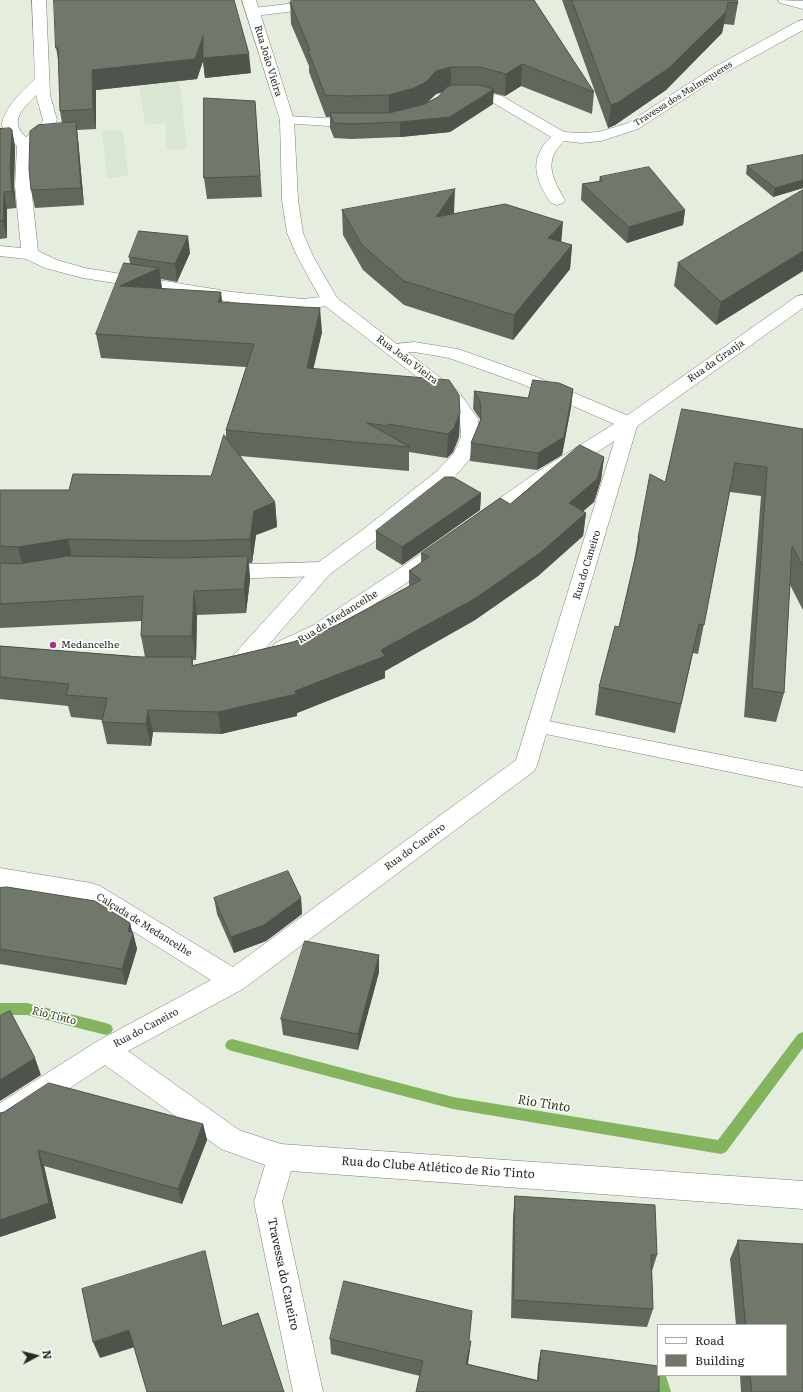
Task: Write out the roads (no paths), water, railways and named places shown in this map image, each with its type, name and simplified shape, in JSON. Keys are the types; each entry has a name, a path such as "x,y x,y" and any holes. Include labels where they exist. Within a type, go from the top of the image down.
{"street":[{"path":"30,254 26,227 23,162 25,145 45,130 50,120 43,95 39,0"},
{"path":"251,6 354,0"},
{"path":"785,0 803,5"},
{"name":"Rua João Vieira","path":"236,667 323,569 372,533 444,476 462,456 470,437 469,419 453,396 330,301 305,256 295,233 290,200 287,120 251,6"},
{"name":"Travessa dos Malmequeres","path":"451,96 479,95 497,99 560,136 582,138 601,136 633,126 716,72 803,24"},
{"path":"25,145 13,133 9,126 10,117 43,79"},
{"path":"287,120 371,124"},
{"path":"557,200 549,186 543,168 547,151 560,136"},
{"path":"0,251 30,254 51,264 84,273 172,288 278,302 303,304 330,301"},
{"name":"Rua da Granja","path":"630,423 803,300"},
{"path":"392,349 414,347 452,353 528,380 630,423"},
{"path":"470,529 547,475 630,423"},
{"name":"Rua do Caneiro","path":"0,1118 105,1050 234,981 526,765 630,423"},
{"name":"Rua de Medancelhe","path":"213,668 236,667 290,647 319,631 400,578 451,542"},
{"path":"198,573 323,569"},
{"name":"Calçada de Medancelhe","path":"0,878 91,893 234,981"},
{"name":"Rua do Clube Atlético de Rio Tinto","path":"105,1050 231,1140 281,1157 803,1195"},
{"name":"Travessa do Caneiro","path":"281,1157 268,1202 309,1391"}],"lane":[{"path":"538,726 803,779"}],"waterway":[{"name":"Rio Tinto","path":"0,1009 27,1009 106,1029"},
{"name":"Rio Tinto","path":"232,1045 453,1103 721,1147 803,1038"},
{"path":"661,1381 663,1392"}],"place":[{"name":"Medancelhe","path":"53,645"}]}
